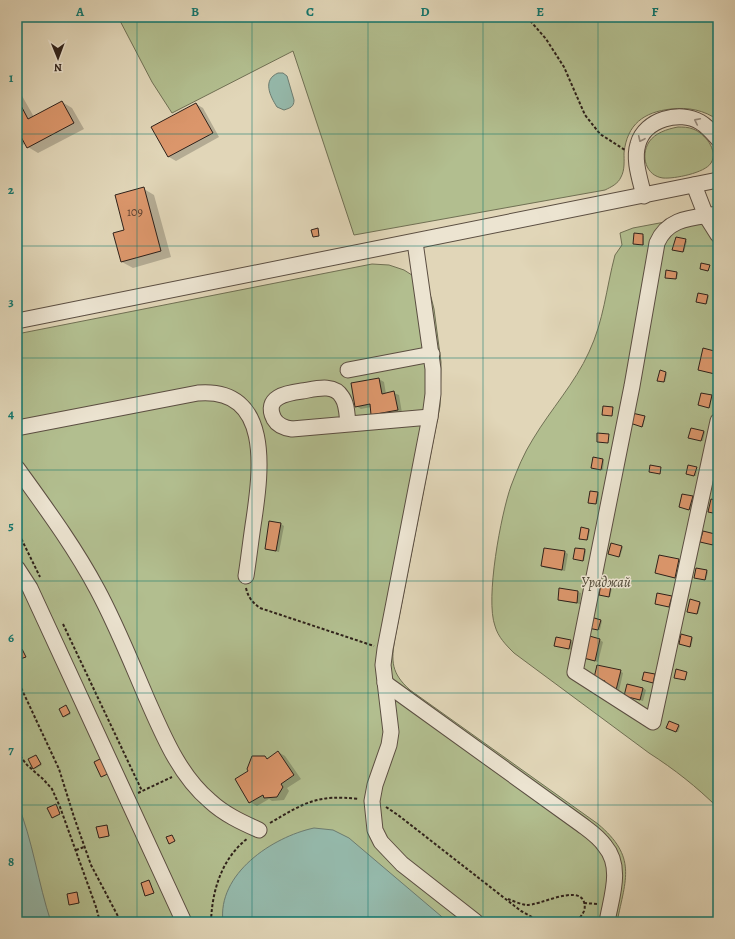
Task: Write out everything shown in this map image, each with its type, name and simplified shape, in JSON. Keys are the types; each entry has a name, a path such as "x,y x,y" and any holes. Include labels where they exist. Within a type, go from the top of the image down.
{"street":[{"path":"644,196 637,165 637,154 638,143 642,134 648,127 671,117 690,118 699,121 708,127 718,139"},
{"path":"17,321 718,180"},
{"path":"694,185 712,215 718,235"},
{"path":"712,215 673,224 660,234 656,244 633,379 575,672 653,722 718,421"},
{"path":"415,242 432,354 434,382 430,417 384,649 383,665 391,732 389,745 375,785 372,801 376,830 381,842 402,864 476,922"},
{"path":"348,370 432,354"},
{"path":"348,424 342,397 334,390 318,388 287,393 275,400 273,404 273,416 280,425 292,429 430,417"},
{"path":"17,428 198,393 210,392 222,394 234,399 250,416 259,453 259,484 246,576"},
{"path":"17,468 59,525 97,588 159,727 184,771 209,801 241,822 259,830"},
{"path":"17,568 30,588 184,922"},
{"path":"385,683 582,825 606,846 613,859 615,873 614,886 606,922"}],"path":[{"path":"527,17 546,39 564,67 586,115 600,134 622,149 637,154"},
{"path":"17,530 41,579"},
{"path":"246,576 247,594 252,602 260,608 384,649"},
{"path":"61,621 142,791"},
{"path":"17,679 59,769 91,865 121,922"},
{"path":"17,752 27,765 43,779 52,790 76,850 100,922"},
{"path":"128,798 184,771"},
{"path":"211,922 214,892 218,879 224,865 243,842 259,830 305,803 319,799 345,797 372,801 382,805 398,815 521,911 541,922"},
{"path":"76,850 84,847"},
{"path":"506,898 525,905 535,904 566,895 579,896 582,899 585,909 582,915 574,922"}],"green space":[{"path":"118,17 712,17 718,20 718,120 696,110 684,108 653,113 638,121 629,134 626,143 623,171 620,179 614,185 605,190 354,235 293,51 172,113 152,82"},
{"path":"678,127 693,129 706,138 712,148 713,153 711,163 703,170 689,175 663,178 652,174 646,164 646,147 658,134"},
{"name":"Ураджай","path":"718,212 718,808 676,772 514,653 503,641 496,630 492,613 492,597 493,577 499,535 511,486 530,444 570,385 589,352 598,328 615,255 622,245 620,233 633,228"},
{"path":"372,264 389,265 404,270 415,277 424,286 431,297 434,309 441,362 440,406 394,646 393,660 396,672 399,678 410,690 598,824 610,836 619,847 624,858 626,869 617,922 17,922 17,334"}],"shaded area":[{"path":"278,73 283,73 287,76 294,100 290,108 284,110 277,107 269,88 270,80"},
{"path":"17,802 23,817 51,922 17,922"},
{"path":"314,828 333,830 349,838 448,922 223,922 223,905 229,888 250,860 281,840"}],"building":[{"path":"17,98 28,119 62,101 74,123 27,148 20,135 17,137"},
{"path":"196,103 213,133 168,157 151,127"},
{"path":"144,187 161,251 121,262 113,233 124,230 115,195"},
{"path":"318,228 319,236 313,237 311,230"},
{"path":"634,233 643,234 643,245 633,244"},
{"path":"676,237 686,239 683,252 672,250"},
{"path":"701,263 710,265 708,271 700,269"},
{"path":"666,270 677,272 676,279 665,278"},
{"path":"698,293 708,295 706,304 696,302"},
{"path":"703,348 718,352 718,363 715,374 698,370"},
{"path":"660,370 666,372 664,382 657,381"},
{"path":"379,378 382,394 394,391 398,410 371,415 370,404 355,407 351,383"},
{"path":"701,393 712,395 709,408 698,405"},
{"path":"603,406 613,407 612,416 602,415"},
{"path":"632,413 645,416 642,427 630,423"},
{"path":"691,428 704,431 701,441 688,438"},
{"path":"597,433 609,434 608,443 597,442"},
{"path":"593,457 603,459 601,470 591,468"},
{"path":"650,465 661,467 660,474 649,472"},
{"path":"688,465 697,467 694,476 686,474"},
{"path":"718,469 718,480 714,479"},
{"path":"590,491 598,492 596,504 588,503"},
{"path":"682,494 693,496 689,510 679,507"},
{"path":"711,499 718,501 718,514 708,512"},
{"path":"269,521 281,523 276,551 265,549"},
{"path":"581,527 589,529 587,540 579,539"},
{"path":"703,531 715,534 713,545 700,542"},
{"path":"611,543 622,546 619,557 608,554"},
{"path":"544,548 565,551 562,570 541,566"},
{"path":"575,548 585,549 583,561 573,559"},
{"path":"659,555 679,559 675,578 655,573"},
{"path":"696,568 707,570 705,580 694,578"},
{"path":"601,584 611,586 609,597 599,595"},
{"path":"559,588 578,591 577,603 558,600"},
{"path":"657,593 672,596 669,607 655,604"},
{"path":"690,599 700,602 697,614 687,612"},
{"path":"591,617 601,620 598,630 588,628"},
{"path":"681,634 692,637 690,647 679,644"},
{"path":"586,635 600,639 595,661 580,657"},
{"path":"556,637 571,640 569,649 554,646"},
{"path":"22,649 26,657 20,659 17,651"},
{"path":"597,665 621,670 616,690 603,687 605,681 594,678"},
{"path":"676,669 687,672 685,680 674,678"},
{"path":"644,672 655,674 653,683 642,680"},
{"path":"627,684 643,688 640,700 624,696"},
{"path":"66,705 70,713 63,717 59,709"},
{"path":"669,721 679,725 676,732 666,728"},
{"path":"278,751 294,775 281,784 283,787 277,797 264,798 263,795 249,803 235,779 248,771 247,769 252,756 265,756 267,759"},
{"path":"36,755 41,764 33,769 28,759"},
{"path":"104,757 112,772 101,777 94,762"},
{"path":"56,804 60,814 52,818 47,808"},
{"path":"107,825 109,836 99,838 96,827"},
{"path":"172,835 175,841 169,844 166,837"},
{"path":"149,880 154,893 145,896 141,883"},
{"path":"77,892 79,903 69,905 67,894"}]}
